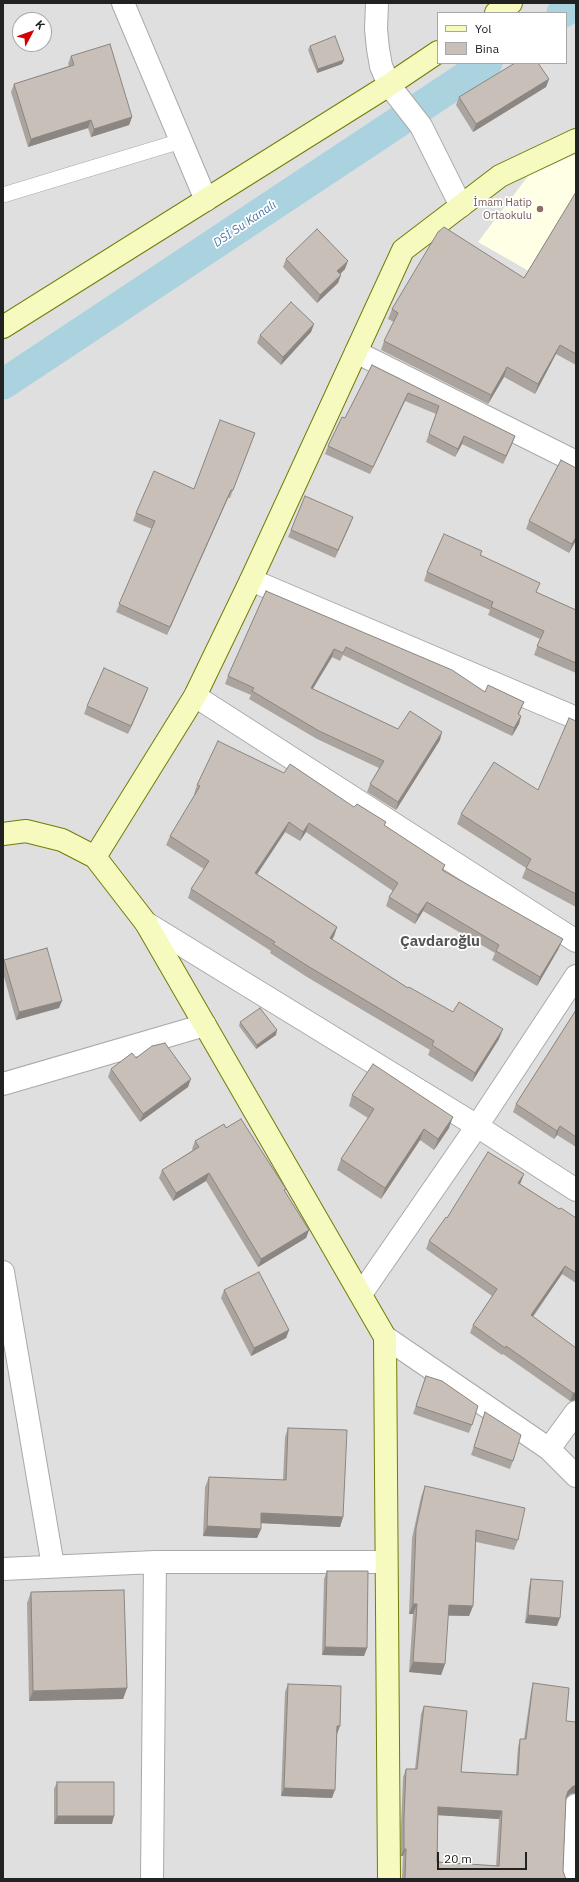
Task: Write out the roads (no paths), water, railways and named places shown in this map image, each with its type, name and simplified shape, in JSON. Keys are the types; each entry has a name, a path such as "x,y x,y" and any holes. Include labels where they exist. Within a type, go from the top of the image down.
{"street":[{"path":"123,3 206,200"},
{"path":"377,3 376,29 381,66 389,85 421,126 461,206"},
{"path":"498,12 511,3"},
{"path":"3,327 389,85 437,53"},
{"path":"95,857 195,696 251,580 404,250 500,176 576,140"},
{"path":"356,352 576,462"},
{"path":"251,580 576,718"},
{"path":"195,696 576,941"},
{"path":"3,834 26,831 62,840 95,857 146,923 386,1337 549,1449 576,1476"},
{"path":"146,923 477,1126 576,1190"},
{"path":"361,1294 477,1126 576,976"},
{"path":"3,1084 206,1025"},
{"path":"3,1272 53,1566"},
{"path":"386,1337 386,1562 389,1879"},
{"path":"549,1449 576,1412"},
{"path":"152,1879 155,1562"},
{"path":"3,1570 53,1566 155,1562 386,1562"},
{"path":"573,1879 576,1805"}],"lane":[{"path":"3,195 181,141"}],"waterway":[{"name":"DSİ Su Kanalı","path":"564,12 576,4"},
{"name":"DSİ Su Kanalı","path":"3,384 485,64"}],"place":[{"name":"İmam Hatip Ortaokulu","path":"540,209"}],"district":[{"name":"Çavdaroğlu","path":"440,942"}]}
